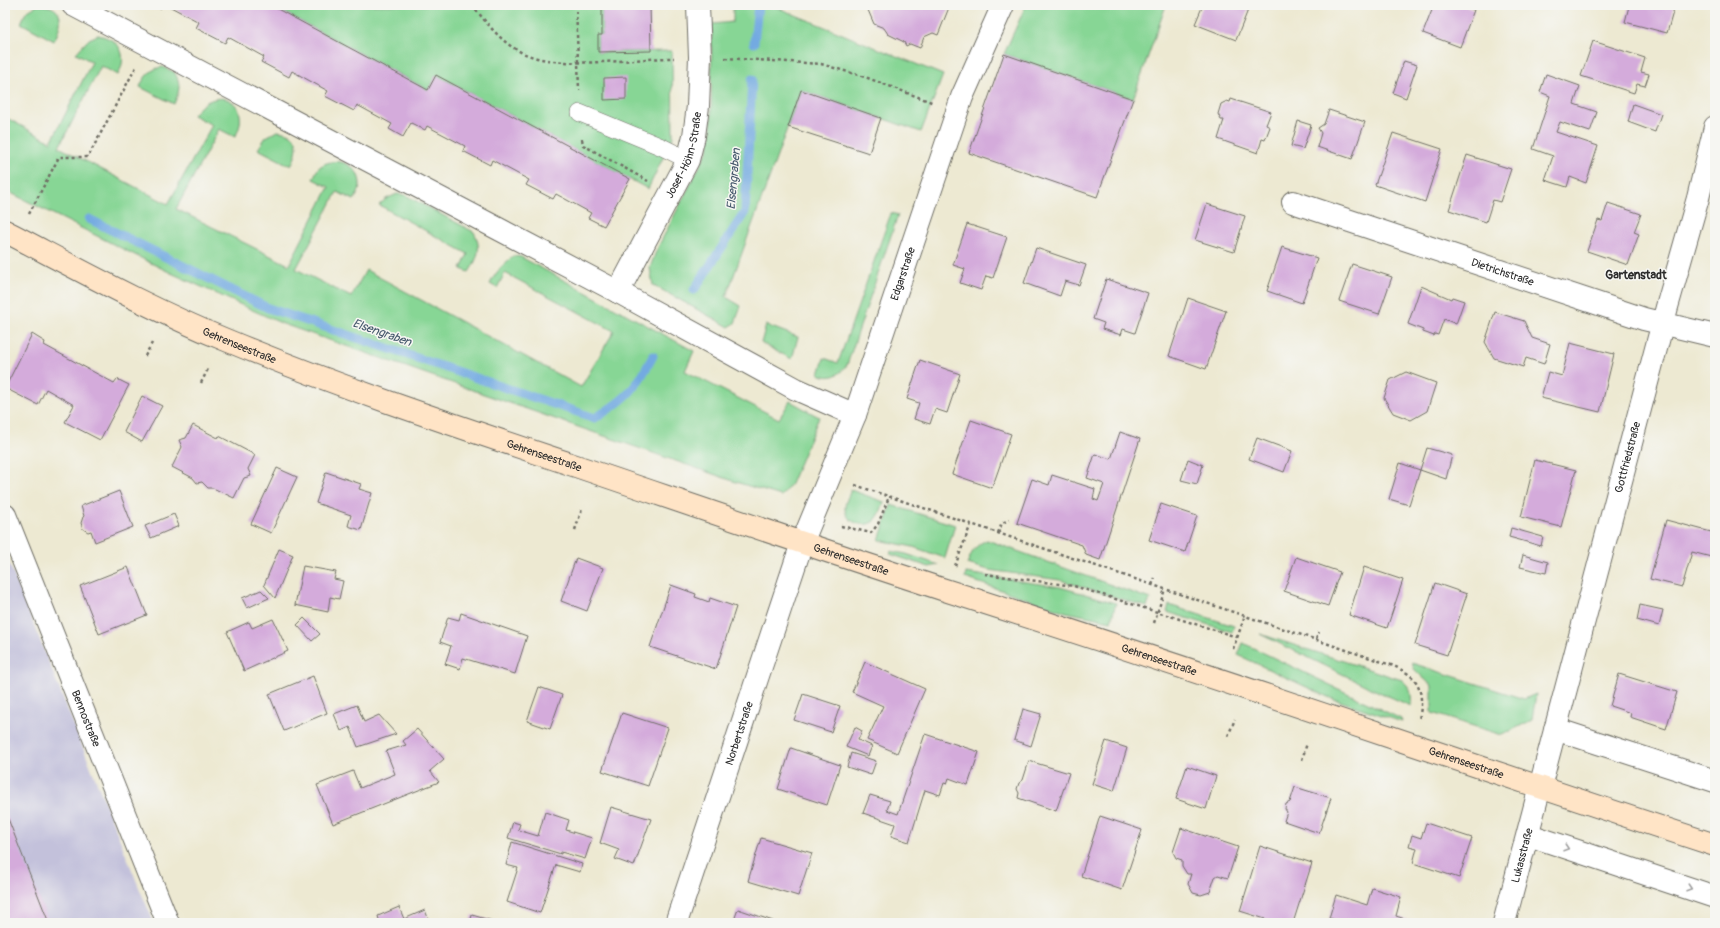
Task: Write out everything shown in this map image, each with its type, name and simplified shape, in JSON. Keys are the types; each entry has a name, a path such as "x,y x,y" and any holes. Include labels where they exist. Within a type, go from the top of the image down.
{"main road":[{"name":"Gehrenseestraße","path":"5,231 121,292 222,339 315,376 407,409 802,543 1156,658 1410,745 1715,845"}],"street":[{"path":"73,5 618,292 796,389 854,415"},
{"name":"Josef-Höhn-Straße","path":"618,292 688,160 694,136 698,106 700,56 698,5"},
{"name":"Edgarstraße","path":"802,543 854,415 962,97 1003,5"},
{"name":"Gottfriedstraße","path":"1539,787 1698,198 1715,127"},
{"name":"Dietrichstraße","path":"1293,202 1644,319 1715,336"},
{"name":"Bennostraße","path":"5,514 168,923"},
{"name":"Norbertstraße","path":"676,923 802,543"},
{"path":"1555,729 1715,781"},
{"name":"Lukasstraße","path":"1504,923 1529,836 1539,787"},
{"path":"1529,836 1715,897"}],"lane":[{"path":"580,113 688,160"}],"path":[{"path":"472,5 497,36 522,53 552,62 670,58"},
{"path":"576,5 580,96"},
{"path":"29,214 59,157 88,157 147,45"},
{"path":"700,56 782,60 821,64 866,77 940,105"},
{"path":"145,356 152,343"},
{"path":"201,383 208,369"},
{"path":"854,484 1394,666 1413,677 1419,689 1421,707 1410,745"},
{"path":"854,534 841,526 871,533 878,524 890,497"},
{"path":"575,530 582,509"},
{"path":"998,533 1002,523 1009,520"},
{"path":"946,590 971,524"},
{"path":"948,564 962,568"},
{"path":"983,573 1074,586 1237,637"},
{"path":"1152,585 1155,578"},
{"path":"1154,623 1166,589"},
{"path":"1233,649 1245,616"},
{"path":"1316,640 1319,632"},
{"path":"1228,736 1235,719"},
{"path":"1302,760 1307,743"}],"shaded area":[{"path":"5,553 140,890 154,923 5,923"}],"green space":[{"path":"38,5 53,8 60,16 59,27 54,41 21,23 26,12"},
{"path":"270,5 602,5 602,35 598,35 598,52 672,51 673,137 648,189 436,75 428,90"},
{"path":"733,5 771,5 943,75 921,132 801,90 726,297 741,306 735,323 729,327 653,285 650,268 656,251 708,150 711,133 712,24 733,22"},
{"path":"1026,5 1166,5 1133,99 1004,54"},
{"path":"98,35 112,40 120,49 122,54 121,67 118,75 101,66 59,147 168,204 212,125 193,115 203,105 213,99 222,98 230,101 237,107 240,115 240,125 235,137 219,129 176,209 289,265 329,187 313,179 317,170 327,163 341,162 347,164 357,172 360,186 357,195 354,200 337,192 296,269 351,297 366,270 581,387 614,331 505,273 497,288 490,284 497,272 506,262 514,256 521,257 694,351 685,371 779,419 790,401 819,417 791,484 781,496 736,482 283,324 171,273 5,190 5,117 51,142 92,62 76,53 89,39"},
{"path":"163,67 174,72 177,76 179,88 174,104 140,87 149,73 155,69"},
{"path":"277,131 285,132 291,135 296,142 296,153 291,166 258,149 266,137"},
{"path":"397,194 405,195 474,232 478,243 478,253 469,272 461,269 468,254 379,205 386,199"},
{"path":"891,213 898,215 847,365 834,376 823,376 819,374 824,358 838,363"},
{"path":"766,325 798,337 792,359 761,343"},
{"path":"851,490 884,502 876,519 867,524 862,524 852,521 849,518 846,513 845,506"},
{"path":"891,505 955,525 945,558 913,547 879,540"},
{"path":"987,540 1150,599 1147,607 1060,580 989,570 967,564 974,549"},
{"path":"891,551 906,554 939,565 929,567 890,554"},
{"path":"966,573 1060,587 1116,603 1111,621 1066,612 965,578"},
{"path":"1169,605 1234,626 1232,632 1167,612"},
{"path":"1260,634 1402,680 1410,691 1411,706 1379,692"},
{"path":"1243,643 1401,719 1402,722 1328,697 1238,655"},
{"path":"1412,663 1524,699 1536,694 1532,720 1502,735 1432,713 1432,686 1414,669"}],"building":[{"path":"153,5 163,5 160,9"},
{"path":"167,5 270,5 428,90 436,75 630,179 604,226 588,218 591,213 556,194 553,199 526,185 529,180 492,160 490,165 463,151 465,146 427,126 425,130 411,123 403,137 389,129 392,124 357,105 354,111 325,96 328,91 292,71 289,77 261,62 264,57 228,37 225,43 196,28 199,22"},
{"path":"602,5 650,5 651,51 598,52 598,35 602,35"},
{"path":"869,5 950,5 938,35 933,33 924,37 920,48 910,44 906,46 904,42 888,34 884,28 874,24 868,10"},
{"path":"1203,5 1250,5 1236,40 1195,24"},
{"path":"1434,5 1462,5 1474,10 1460,47 1423,33"},
{"path":"1627,5 1675,5 1667,33 1625,22 1629,6"},
{"path":"1593,41 1645,58 1641,72 1649,74 1645,86 1637,84 1634,93 1581,76"},
{"path":"1004,54 1133,99 1097,197 969,153"},
{"path":"1404,61 1417,65 1406,98 1393,93"},
{"path":"1546,74 1580,86 1574,104 1597,112 1590,132 1560,122 1556,132 1598,146 1586,183 1570,177 1567,187 1545,180 1553,156 1533,149 1550,96 1540,92"},
{"path":"626,77 626,99 604,100 604,78"},
{"path":"801,90 881,118 869,153 788,127"},
{"path":"1231,99 1271,112 1266,125 1270,127 1265,140 1262,139 1258,153 1218,139 1224,120 1221,120 1218,114 1221,104 1227,101 1230,102"},
{"path":"1633,104 1661,114 1655,132 1628,122"},
{"path":"1329,110 1365,122 1352,159 1317,147 1321,133 1318,128 1324,124"},
{"path":"1298,121 1311,125 1303,149 1291,146"},
{"path":"1393,133 1442,149 1425,202 1375,185"},
{"path":"1467,155 1511,169 1500,202 1493,200 1486,222 1449,210"},
{"path":"1608,203 1641,214 1634,232 1639,234 1628,265 1587,251 1598,220 1602,221"},
{"path":"1207,204 1245,216 1234,252 1195,240"},
{"path":"967,224 1007,237 993,278 986,276 981,290 960,283 965,269 953,265"},
{"path":"1282,247 1317,258 1302,303 1267,291"},
{"path":"1036,248 1086,265 1079,285 1065,281 1060,296 1024,283"},
{"path":"1352,264 1392,277 1379,314 1339,301"},
{"path":"1106,279 1148,293 1135,333 1123,329 1121,335 1102,329 1104,323 1093,319"},
{"path":"1421,286 1451,299 1452,297 1464,301 1456,324 1444,319 1438,335 1435,334 1434,336 1423,332 1423,330 1408,324"},
{"path":"1188,298 1226,311 1206,369 1169,356"},
{"path":"1495,312 1524,321 1532,338 1550,344 1544,364 1526,358 1523,367 1494,358 1485,342"},
{"path":"32,334 45,342 44,345 114,383 117,379 129,385 100,440 65,422 74,405 46,389 38,405 5,388"},
{"path":"1570,343 1614,354 1600,412 1541,398 1548,372 1562,376"},
{"path":"920,360 960,374 947,413 935,409 930,424 914,419 919,403 907,399"},
{"path":"1406,372 1436,383 1427,411 1411,420 1393,413 1384,398 1390,380"},
{"path":"142,396 162,406 142,442 124,432"},
{"path":"971,420 1011,434 992,488 952,474"},
{"path":"193,425 218,438 219,436 255,455 248,469 251,476 244,478 234,498 213,488 208,488 202,482 197,483 193,478 172,467 182,447 179,440 186,438"},
{"path":"1120,432 1140,439 1100,560 1086,555 1082,545 1017,523 1032,479 1049,485 1052,475 1095,489 1093,499 1098,501 1104,484 1087,478 1095,454 1111,459"},
{"path":"1257,438 1292,451 1284,472 1249,459"},
{"path":"1427,448 1452,455 1446,479 1420,470"},
{"path":"1188,459 1203,465 1197,484 1181,480"},
{"path":"1535,460 1576,470 1561,527 1521,517"},
{"path":"1400,463 1420,470 1409,505 1389,499"},
{"path":"277,468 297,477 271,533 251,524"},
{"path":"326,472 361,484 359,489 372,493 361,530 348,526 351,515 316,503"},
{"path":"119,491 133,527 95,542 91,531 88,532 83,529 81,523 84,516 81,506"},
{"path":"1161,504 1197,516 1185,552 1149,540"},
{"path":"174,514 179,526 151,538 145,526"},
{"path":"1666,520 1715,533 1715,558 1692,552 1682,587 1650,579"},
{"path":"1511,528 1543,537 1541,546 1509,537"},
{"path":"279,549 293,555 275,598 264,585"},
{"path":"1523,555 1548,562 1546,573 1520,567"},
{"path":"1296,557 1340,572 1328,606 1284,591"},
{"path":"576,558 603,568 587,611 561,601"},
{"path":"303,566 336,572 334,579 343,581 339,599 330,597 328,612 295,605"},
{"path":"128,567 147,615 99,634 80,586"},
{"path":"1364,567 1403,580 1387,628 1349,615"},
{"path":"1435,583 1467,594 1447,655 1415,645"},
{"path":"671,585 696,594 695,597 709,602 710,598 736,607 716,669 650,647"},
{"path":"261,590 269,598 247,608 242,598"},
{"path":"1640,605 1663,610 1659,626 1637,620"},
{"path":"461,613 527,636 515,674 463,658 460,669 445,664 451,646 440,642 448,617 459,620"},
{"path":"304,618 320,634 312,641 297,625"},
{"path":"273,619 288,651 244,671 227,632 249,622 252,628"},
{"path":"865,662 925,689 897,753 867,740 883,706 852,692"},
{"path":"1619,674 1677,692 1666,729 1630,717 1631,713 1610,706"},
{"path":"313,676 327,713 284,731 269,694"},
{"path":"539,687 562,695 550,729 527,721"},
{"path":"803,694 840,706 831,732 794,720"},
{"path":"357,705 364,722 379,715 396,734 358,747 350,727 341,731 334,714"},
{"path":"1023,709 1041,714 1031,746 1014,740"},
{"path":"622,713 668,728 648,786 602,771"},
{"path":"855,727 862,731 858,740 872,746 868,756 846,747"},
{"path":"417,729 444,759 430,771 439,782 333,824 317,785 353,771 360,788 395,774 386,751 406,745 403,741"},
{"path":"925,734 979,752 968,785 949,778 947,784 944,783 940,795 925,790 909,842 891,836 895,824 863,813 870,795 890,801 887,810 898,814"},
{"path":"1106,741 1127,748 1114,791 1092,784"},
{"path":"791,748 840,765 827,805 778,789"},
{"path":"851,753 876,761 871,775 847,767"},
{"path":"1029,761 1069,773 1056,811 1018,798 1019,793 1017,789 1019,783 1023,780"},
{"path":"1187,766 1216,776 1206,809 1176,799"},
{"path":"1295,787 1331,798 1319,833 1284,821 1287,812 1285,809 1286,804 1290,802"},
{"path":"611,807 651,819 634,866 615,859 619,850 600,843"},
{"path":"5,811 49,923 5,923"},
{"path":"545,812 569,820 566,830 592,838 585,859 561,852 561,854 508,838 513,822 520,824 518,830 538,836"},
{"path":"1100,816 1142,830 1122,890 1081,876"},
{"path":"1426,823 1472,838 1459,878 1413,863 1417,848 1409,846 1412,835 1421,838"},
{"path":"1181,828 1238,847 1228,878 1218,875 1215,877 1210,892 1201,895 1193,893 1188,884 1191,874 1187,874 1182,866 1182,860 1176,858 1173,852"},
{"path":"761,838 812,853 798,896 748,881"},
{"path":"512,842 582,864 580,872 556,865 540,913 507,902 518,868 506,865"},
{"path":"1260,846 1312,863 1293,923 1278,923 1240,911"},
{"path":"1372,888 1401,897 1396,916 1417,923 1346,923 1329,918 1336,895 1367,905"},
{"path":"399,907 404,919 425,910 430,923 380,923 378,916"},
{"path":"738,909 773,921 772,923 733,923"},
{"path":"472,915 493,921 492,923 470,923"}],"waterway":[{"name":"Elsengraben","path":"754,43 758,5"},
{"name":"Elsengraben","path":"694,290 745,212 752,79"},
{"name":"Elsengraben","path":"89,219 268,308 595,418 615,405 630,392 653,356"}],"district":[{"name":"Gartenstadt","path":"1636,275"}]}
